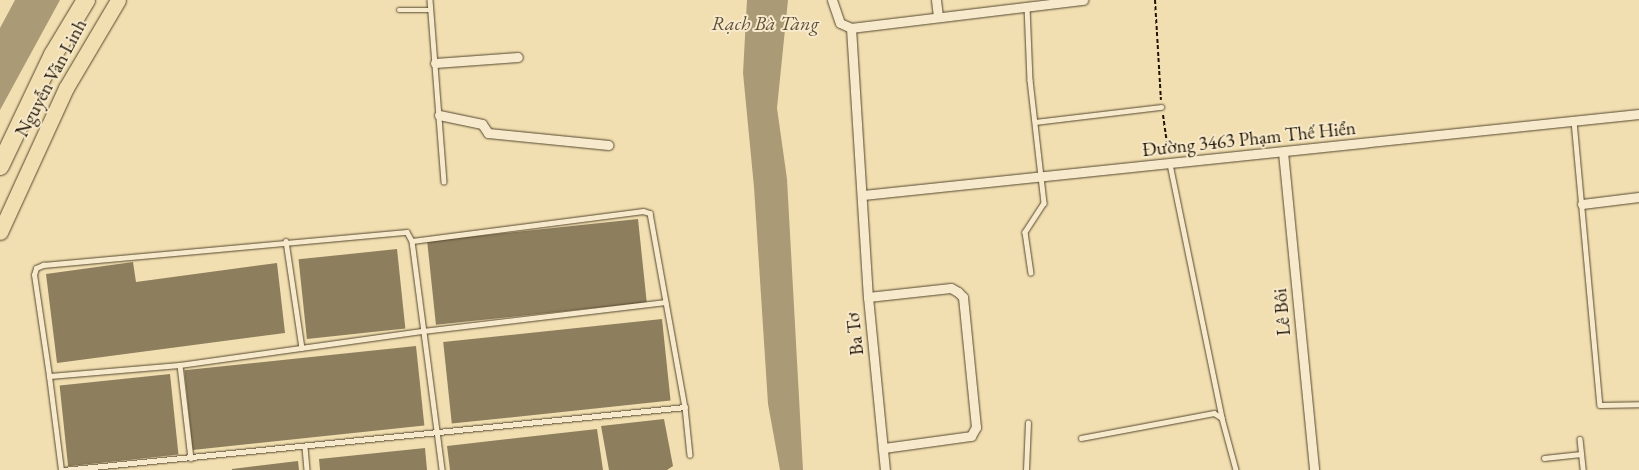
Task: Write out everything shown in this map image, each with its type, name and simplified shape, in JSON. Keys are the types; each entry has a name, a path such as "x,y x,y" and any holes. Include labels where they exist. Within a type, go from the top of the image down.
{"highway":[{"name":"Nguyễn Văn Linh","path":"0,166 52,55 86,0"}],"main road":[{"name":"Nguyễn Văn Linh","path":"0,232 66,88 118,0"}],"street":[{"path":"832,0 840,23 851,28 1026,5 1083,0"},
{"path":"936,0 938,17"},
{"name":"Ba Tơ","path":"851,28 868,297 885,470"},
{"path":"435,63 518,57"},
{"name":"Đường 3463 Phạm Thế Hiển","path":"863,195 1042,178 1639,114"},
{"path":"439,115 482,124 488,133 608,145"},
{"name":"Lê Bôi","path":"1284,152 1314,470"},
{"path":"1582,204 1639,197"},
{"path":"868,297 951,288 958,292 963,298 975,418 975,434 971,436 883,448"}],"lane":[{"path":"430,0 444,181"},
{"path":"1026,5 1035,122 1044,203 1025,232 1031,273"},
{"path":"400,10 431,10"},
{"path":"1035,122 1161,107"},
{"path":"1574,121 1600,405 1639,404"},
{"path":"1170,164 1222,418 1236,470"},
{"path":"412,240 642,211 650,213 684,407 690,455"},
{"path":"442,470 437,433 412,240 406,232 394,231 286,241 36,268 34,275 62,470 305,447 437,433 684,407"},
{"path":"286,241 302,348"},
{"path":"49,376 180,365 424,331 665,302"},
{"path":"180,365 191,458"},
{"path":"1081,438 1214,413 1222,418"},
{"path":"1026,470 1028,422"},
{"path":"1580,439 1583,470"},
{"path":"305,447 307,470"},
{"path":"1544,458 1581,454"}],"path":[{"path":"1155,0 1161,107 1170,164"}],"water":[{"path":"15,0 60,0 0,110 0,28"},
{"name":"Rạch Bà Tàng","path":"747,0 788,0 777,108 787,179 803,470 780,470 768,404 754,187 743,73"}],"building":[{"path":"638,219 647,303 436,325 427,241"},
{"path":"397,249 405,329 307,339 299,259"},
{"path":"133,262 136,282 277,263 285,333 57,363 46,274"},
{"path":"662,319 671,401 452,424 443,342"},
{"path":"416,346 424,426 193,450 184,370"},
{"path":"170,374 178,455 68,466 60,386"},
{"path":"664,419 673,466 667,470 609,470 601,426"},
{"path":"597,429 603,470 450,470 447,446"},
{"path":"425,448 427,470 320,470 319,459"},
{"path":"298,461 299,470 232,470 232,469"}]}
